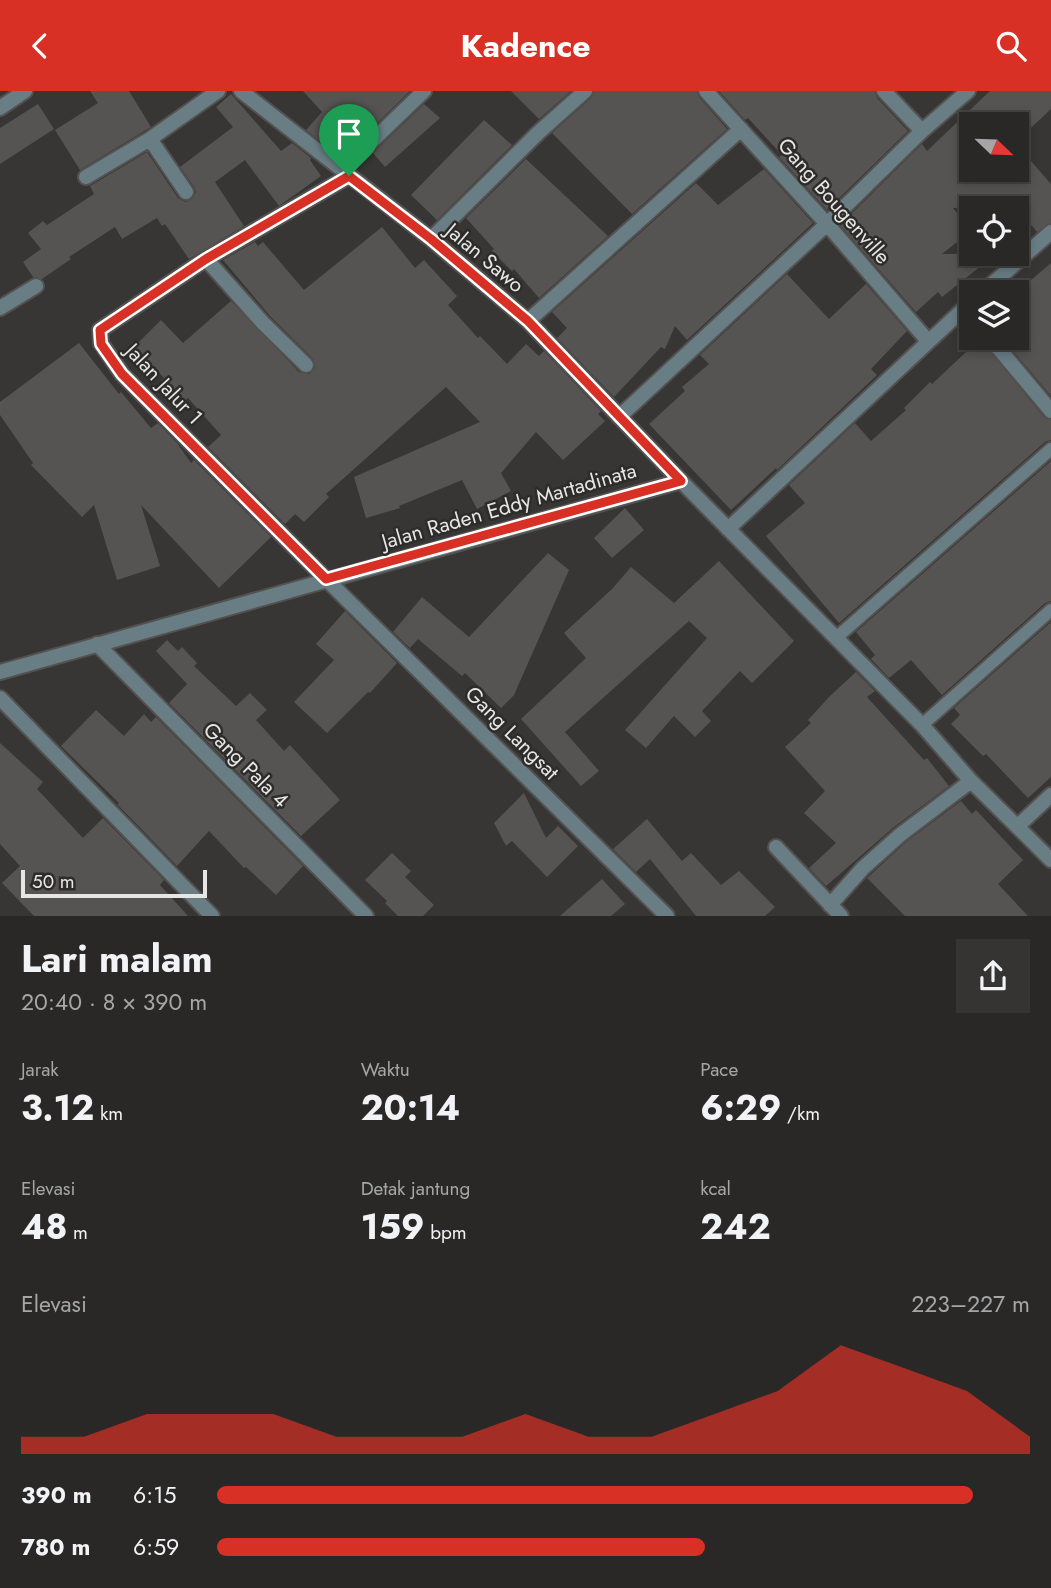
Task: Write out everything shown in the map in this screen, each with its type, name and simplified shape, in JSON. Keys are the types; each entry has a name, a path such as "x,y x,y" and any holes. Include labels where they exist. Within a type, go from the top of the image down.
{"street":[{"path":"0,108 25,91"},
{"path":"86,177 150,139 218,91"},
{"name":"Jalan Sawo","path":"241,91 431,239 528,321 681,481"},
{"path":"254,102 265,91"},
{"name":"Jalan Jalur 1","path":"326,579 122,374 101,344 100,330 206,259 345,173 424,91"},
{"path":"431,239 538,133 585,91"},
{"name":"Gang Bougenville","path":"706,91 827,224 928,341"},
{"path":"884,91 922,131"},
{"path":"619,417 827,224 922,131 968,91"},
{"path":"528,321 741,129"},
{"path":"150,139 186,192"},
{"path":"997,280 1051,232"},
{"path":"206,259 263,323 306,365"},
{"path":"0,308 36,286"},
{"path":"728,529 928,341 959,316"},
{"path":"1000,350 1051,411"},
{"path":"681,481 1051,860"},
{"name":"Jalan Raden Eddy Martadinata","path":"0,672 681,481"},
{"name":"Gang Langsat","path":"326,579 667,916"},
{"name":"Gang Pala 4","path":"97,644 366,916"},
{"path":"0,698 212,916"},
{"path":"776,847 836,911 863,868 900,835 971,781"},
{"path":"1018,826 1051,795"}],"lane":[{"path":"836,638 1051,449"},
{"path":"922,725 1051,610"}],"building":[{"path":"90,91 129,91 151,127 80,170 55,130 98,103"},
{"path":"303,91 410,91 361,139 345,121 324,144 306,130 322,112"},
{"path":"511,91 571,91 539,119"},
{"path":"594,91 697,91 699,97 727,129 632,214 552,133 591,98"},
{"path":"719,91 875,91 877,98 908,131 827,210 779,157 782,155"},
{"path":"990,91 1051,91 1051,109 1029,130 1029,112 968,112"},
{"path":"231,94 281,151 292,143 311,158 321,176 279,206 245,160 215,182 244,226 189,259 165,224 162,226 157,218 122,239 115,227 69,257 71,259 42,279 33,277 23,262 41,249 28,233 43,221 47,225 94,194 90,186 147,152 178,198 186,202 192,199 196,192 180,167 233,127 216,107"},
{"path":"38,104 54,129 0,164 0,128"},
{"path":"424,104 440,118 385,167 373,153"},
{"path":"484,120 512,145 437,220 411,195"},
{"path":"959,121 959,182 1029,182 1029,159 1051,184 1051,223 1037,232 1029,222 1029,196 959,196 959,208 953,208 959,216 959,241 942,254 959,254 959,266 981,266 963,280 959,280 959,283 942,297 938,292 916,312 840,225 922,144 927,151"},
{"path":"526,159 608,236 539,298 514,269 512,271 492,251 494,249 466,218"},
{"path":"764,169 813,223 687,340 675,326 665,349 661,347 614,397 557,338 567,328 552,312 696,183 718,205"},
{"path":"382,227 415,268 424,260 457,296 448,305 478,338 480,336 507,364 526,344 539,356 544,351 601,411 598,414 605,421 563,460 536,432 501,473 511,491 477,509 462,480 399,506 400,508 366,518 354,477 480,422 446,387 326,494 329,497 304,522 295,514 285,524 208,447 221,435 188,398 181,404 161,381 164,378 134,347 161,320 183,343 231,301 299,372 309,374 315,368 313,359 270,316 223,260 255,242 258,246 263,242 304,290"},
{"path":"1051,263 1051,396 1012,350 1029,350 1029,282"},
{"path":"787,274 829,319 866,284 907,331 871,369 877,375 731,510 649,424 685,391 682,387 709,364 700,355"},
{"path":"79,343 119,394 121,392 151,428 158,423 191,463 194,460 271,537 219,588 141,505 160,566 117,580 94,505 82,517 31,465 33,463 0,415 0,402"},
{"path":"968,350 989,350 1044,417 1051,420 1051,440 1045,442 839,623 766,536 805,503 789,485 855,423 871,441 906,410 904,408 930,382 932,384"},
{"path":"1051,461 1051,601 1045,603 942,695 911,660 889,678 871,659 875,655 856,632"},
{"path":"625,508 644,530 612,558 594,538"},
{"path":"548,553 569,570 514,695 501,708 465,673 462,676 418,639 410,648 393,632 422,597 469,637"},
{"path":"719,561 794,641 752,683 740,671 702,711 711,721 695,737 674,716 646,748 625,730 707,638 689,621 565,732 599,771 581,786 521,719 586,658 564,633 612,589 631,567 674,603"},
{"path":"345,611 397,663 370,693 327,733 294,702 334,660 316,644"},
{"path":"1051,622 1051,777 1028,798 986,754 983,756 951,724 960,715 954,708"},
{"path":"167,640 178,651 182,647 197,663 194,666 236,706 250,693 267,710 256,720 284,751 290,745 340,800 301,836 169,703 187,684 156,651"},
{"path":"856,672 875,691 867,697 924,760 927,758 949,786 894,827 826,886 809,868 836,843 804,813 825,791 785,747 811,723 808,720 830,696"},
{"path":"96,710 124,736 144,714 151,722 156,717 303,866 276,895 244,868 209,831 177,866 61,746"},
{"path":"0,743 43,782 37,789 83,838 103,818 164,880 160,885 188,916 34,916 2,883 20,866 0,844"},
{"path":"524,793 546,838 558,826 578,846 547,877 512,841 506,846 494,823"},
{"path":"961,801 972,814 976,810 1023,860 998,884 1028,916 905,916 867,878 906,842"},
{"path":"647,819 682,861 691,853 721,885 739,871 775,907 765,916 696,916 650,859 636,872 613,849"},
{"path":"392,853 411,871 405,877 434,905 423,916 398,916 365,880"},
{"path":"602,879 625,904 611,916 560,916"}],"route":[{"path":"349,176 431,239 528,321 681,481 326,579 122,374 101,344 100,330 206,259 349,176"}]}
